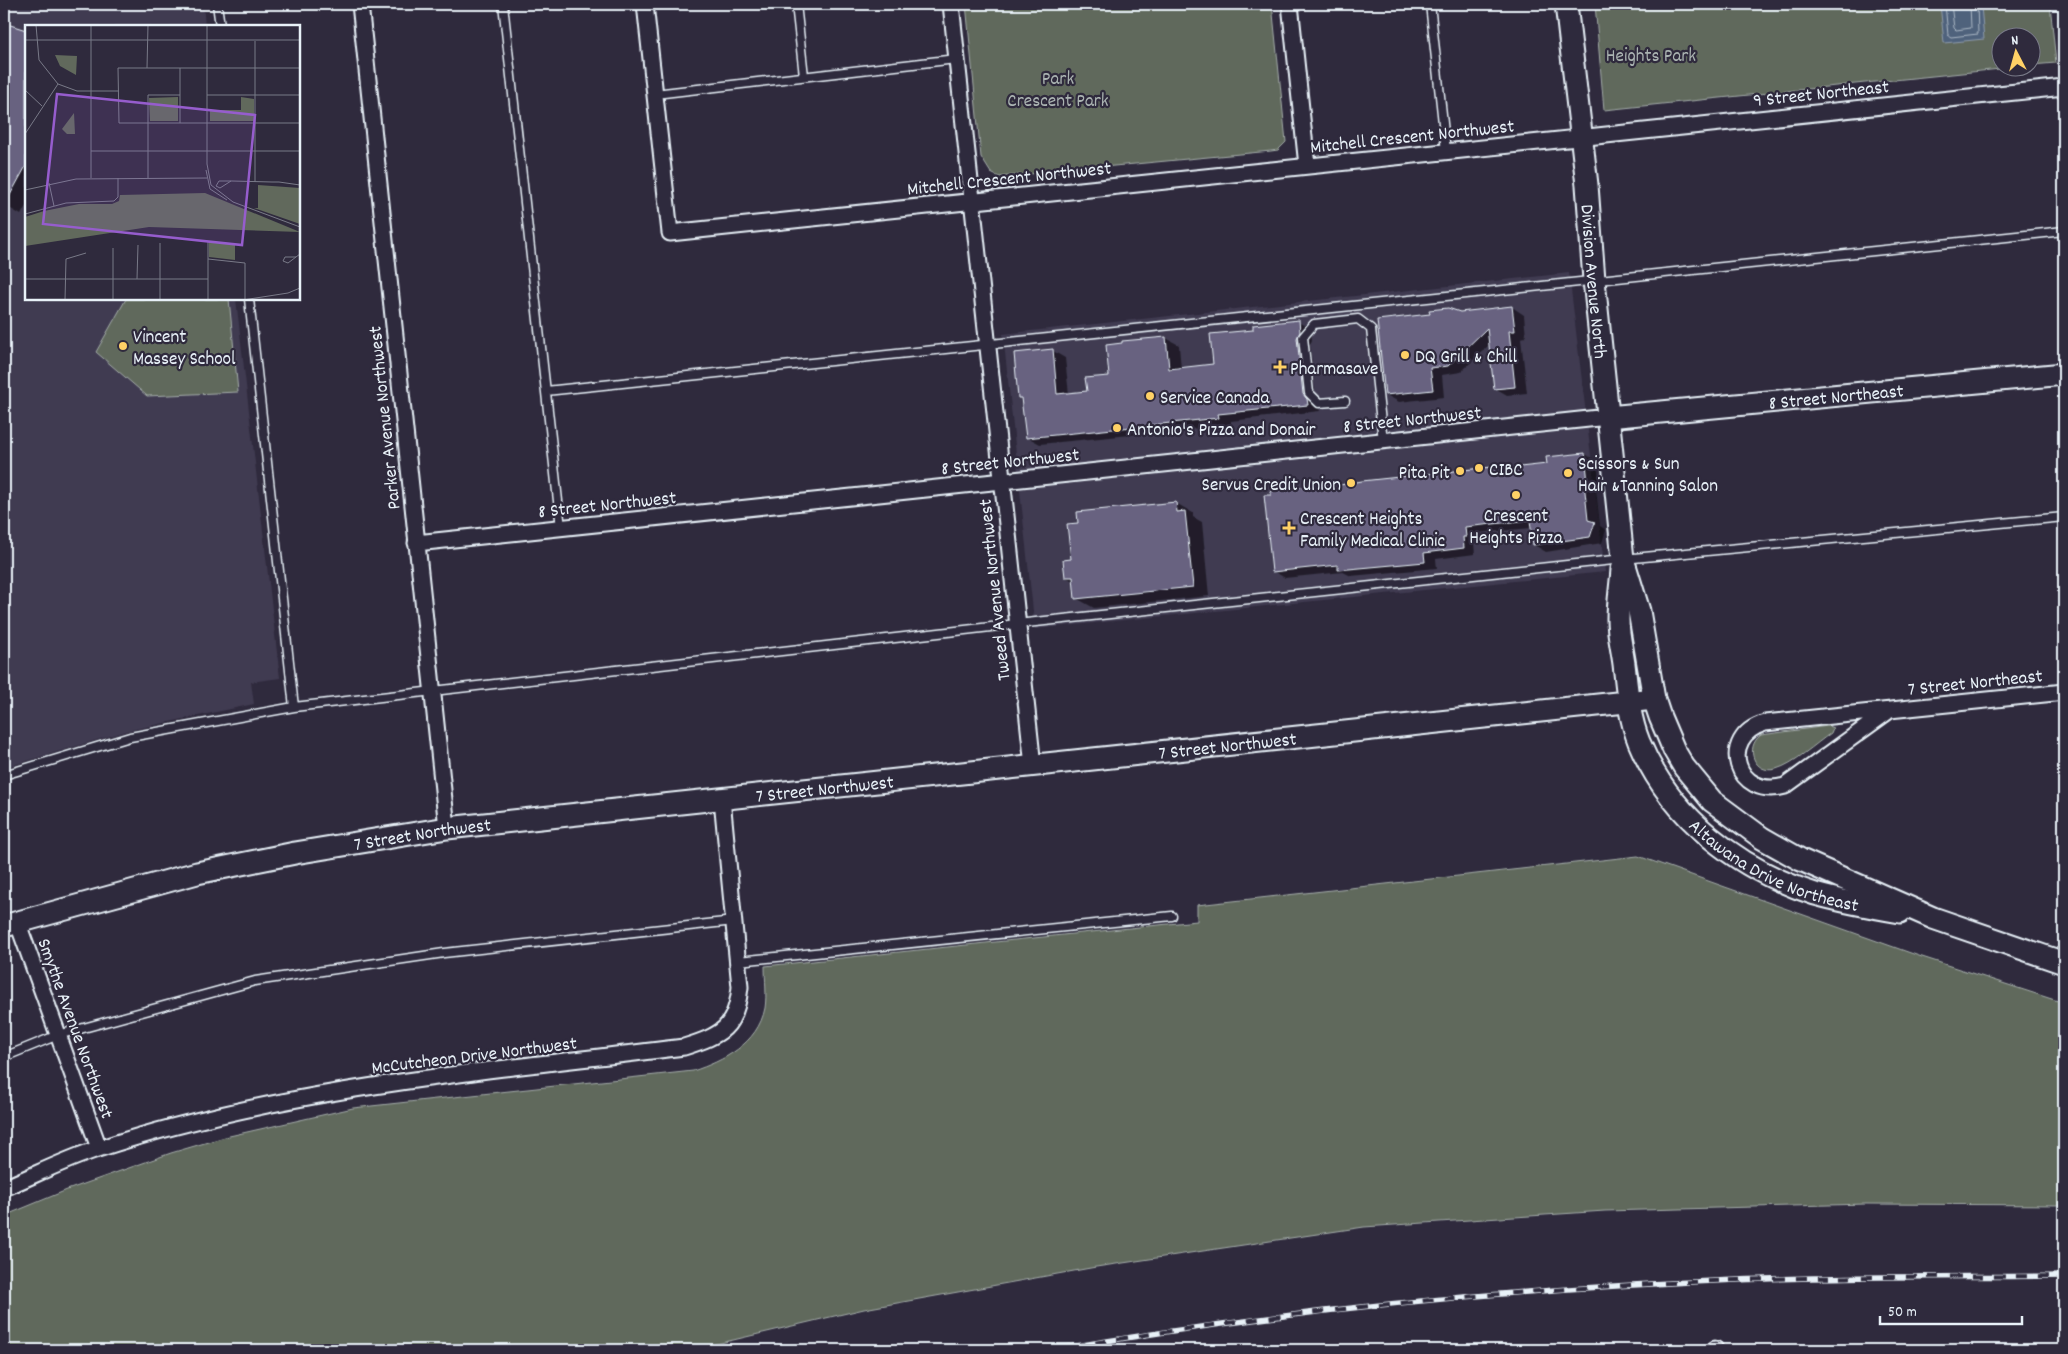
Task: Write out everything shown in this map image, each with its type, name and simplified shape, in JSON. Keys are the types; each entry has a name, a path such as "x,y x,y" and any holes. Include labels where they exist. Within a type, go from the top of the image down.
{"street":[{"name":"Parker Avenue Northwest","path":"360,4 447,828"},
{"name":"Mitchell Crescent Northwest","path":"646,4 670,233 1582,137"},
{"name":"Tweed Avenue Northwest","path":"951,4 1032,766"},
{"path":"1290,4 1307,166"},
{"name":"Division Avenue North","path":"1566,4 1582,137 1594,280 1623,559 1618,619 1628,702 1639,742 1649,762"},
{"name":"9 Street Northeast","path":"1582,137 2064,87"},
{"name":"8 Street Northeast","path":"1608,417 2064,374"},
{"name":"8 Street Northwest","path":"416,543 1608,417"},
{"name":"Division Avenue North","path":"1623,559 1639,611 1654,699 1674,750"},
{"name":"7 Street Northeast","path":"1890,710 1785,786 1765,789 1747,780 1737,761 1737,750 1740,741 1755,726 1766,723 1890,710 2064,692"},
{"name":"7 Street Northwest","path":"10,923 197,873 295,853 447,828 1654,699"},
{"name":"Altawana Drive Northeast","path":"1674,750 1684,767 1712,801 1762,838 1801,860 1933,918 2064,963"},
{"name":"Altawana Drive Northeast","path":"1649,762 1666,790 1685,815 1706,835 1754,866 1782,881 1813,893 1849,903 1933,918"},
{"name":"McCutcheon Drive Northwest","path":"4,1188 99,1148 216,1115 399,1082 684,1047 709,1039 728,1026 738,1008 740,987 722,799"},
{"name":"Smythe Avenue Northwest","path":"10,923 58,1035 99,1148"}],"lane":[{"path":"217,4 220,25"},
{"path":"503,4 560,528"},
{"path":"796,4 804,76"},
{"path":"1430,4 1446,151"},
{"path":"655,94 956,59"},
{"path":"546,391 2064,231"},
{"path":"250,300 294,707"},
{"path":"1345,401 1319,403 1309,393 1303,337 1314,324 1358,319 1371,330 1383,441"},
{"path":"4,775 130,738 294,707 1017,624 1623,559 2064,517"},
{"path":"738,961 1172,916"},
{"path":"4,1057 58,1035 255,981 444,953 734,921"}],"shaded area":[{"name":"Vincent Massey School","path":"4,4 203,4 205,25 25,25 25,300 236,300 280,678 251,682 254,704 127,731 4,768"},
{"path":"1569,273 1605,572 1035,629 1003,334"}],"green space":[{"name":"Park Crescent Park","path":"966,4 1272,4 1286,142 1278,150 1271,151 999,177 991,173 981,157"},
{"name":"Heights Park","path":"1595,4 2050,4 2056,63 2040,64 2040,28 1990,28 1990,70 1604,110"},
{"path":"125,300 229,300 238,392 147,396 96,352"},
{"path":"1828,726 1833,728 1831,733 1783,766 1768,770 1762,768 1754,759 1752,753 1753,746 1761,735"},
{"path":"1638,856 1919,956 2064,1003 2064,1205 1866,1204 1605,1211 1364,1227 1096,1267 864,1309 691,1350 4,1350 4,1216 67,1190 171,1153 225,1137 353,1108 693,1071 727,1056 738,1049 755,1032 765,1008 765,966 1197,921 1197,905"}],"water":[{"path":"1940,4 2000,4 1981,6 1984,39 1944,43"}],"building":[{"path":"4,23 25,30 25,168 4,206"},
{"path":"1512,306 1515,331 1509,331 1515,387 1494,389 1487,328 1448,366 1430,368 1433,390 1385,395 1377,320 1430,314 1429,310 1448,308 1460,312"},
{"path":"1299,320 1300,332 1297,338 1303,394 1307,399 1308,405 1218,414 1219,418 1026,438 1021,398 1018,398 1014,353 1053,349 1057,394 1087,391 1085,378 1109,376 1106,345 1122,343 1122,341 1166,337 1169,369 1213,364 1210,334 1253,330 1253,325"},
{"path":"1585,453 1588,483 1584,482 1588,520 1595,522 1590,537 1533,545 1530,520 1465,527 1466,537 1463,537 1464,548 1424,553 1425,562 1338,570 1338,565 1272,572 1264,495 1271,495 1271,491 1328,484 1329,487 1362,481 1501,466 1502,469 1547,464 1546,457"},
{"path":"1176,502 1177,512 1185,511 1193,587 1075,599 1073,577 1065,577 1063,560 1071,559 1067,524 1078,523 1077,512"}],"railway":[{"path":"1052,1350 1137,1336 1307,1313 1565,1289 1737,1280 2064,1276"}],"place":[{"name":"Vincent Massey School","path":"123,346"},
{"name":"DQ Grill & Chill","path":"1405,355"},
{"name":"Pharmasave","path":"1280,367"},
{"name":"Service Canada","path":"1150,396"},
{"name":"Antonio's Pizza and Donair","path":"1117,428"},
{"name":"CIBC","path":"1479,468"},
{"name":"Pita Pit","path":"1460,471"},
{"name":"Scissors & Sun Hair &Tanning Salon","path":"1568,473"},
{"name":"Servus Credit Union","path":"1351,483"},
{"name":"Crescent Heights Pizza","path":"1516,495"},
{"name":"Crescent Heights Family Medical Clinic","path":"1289,528"}]}
